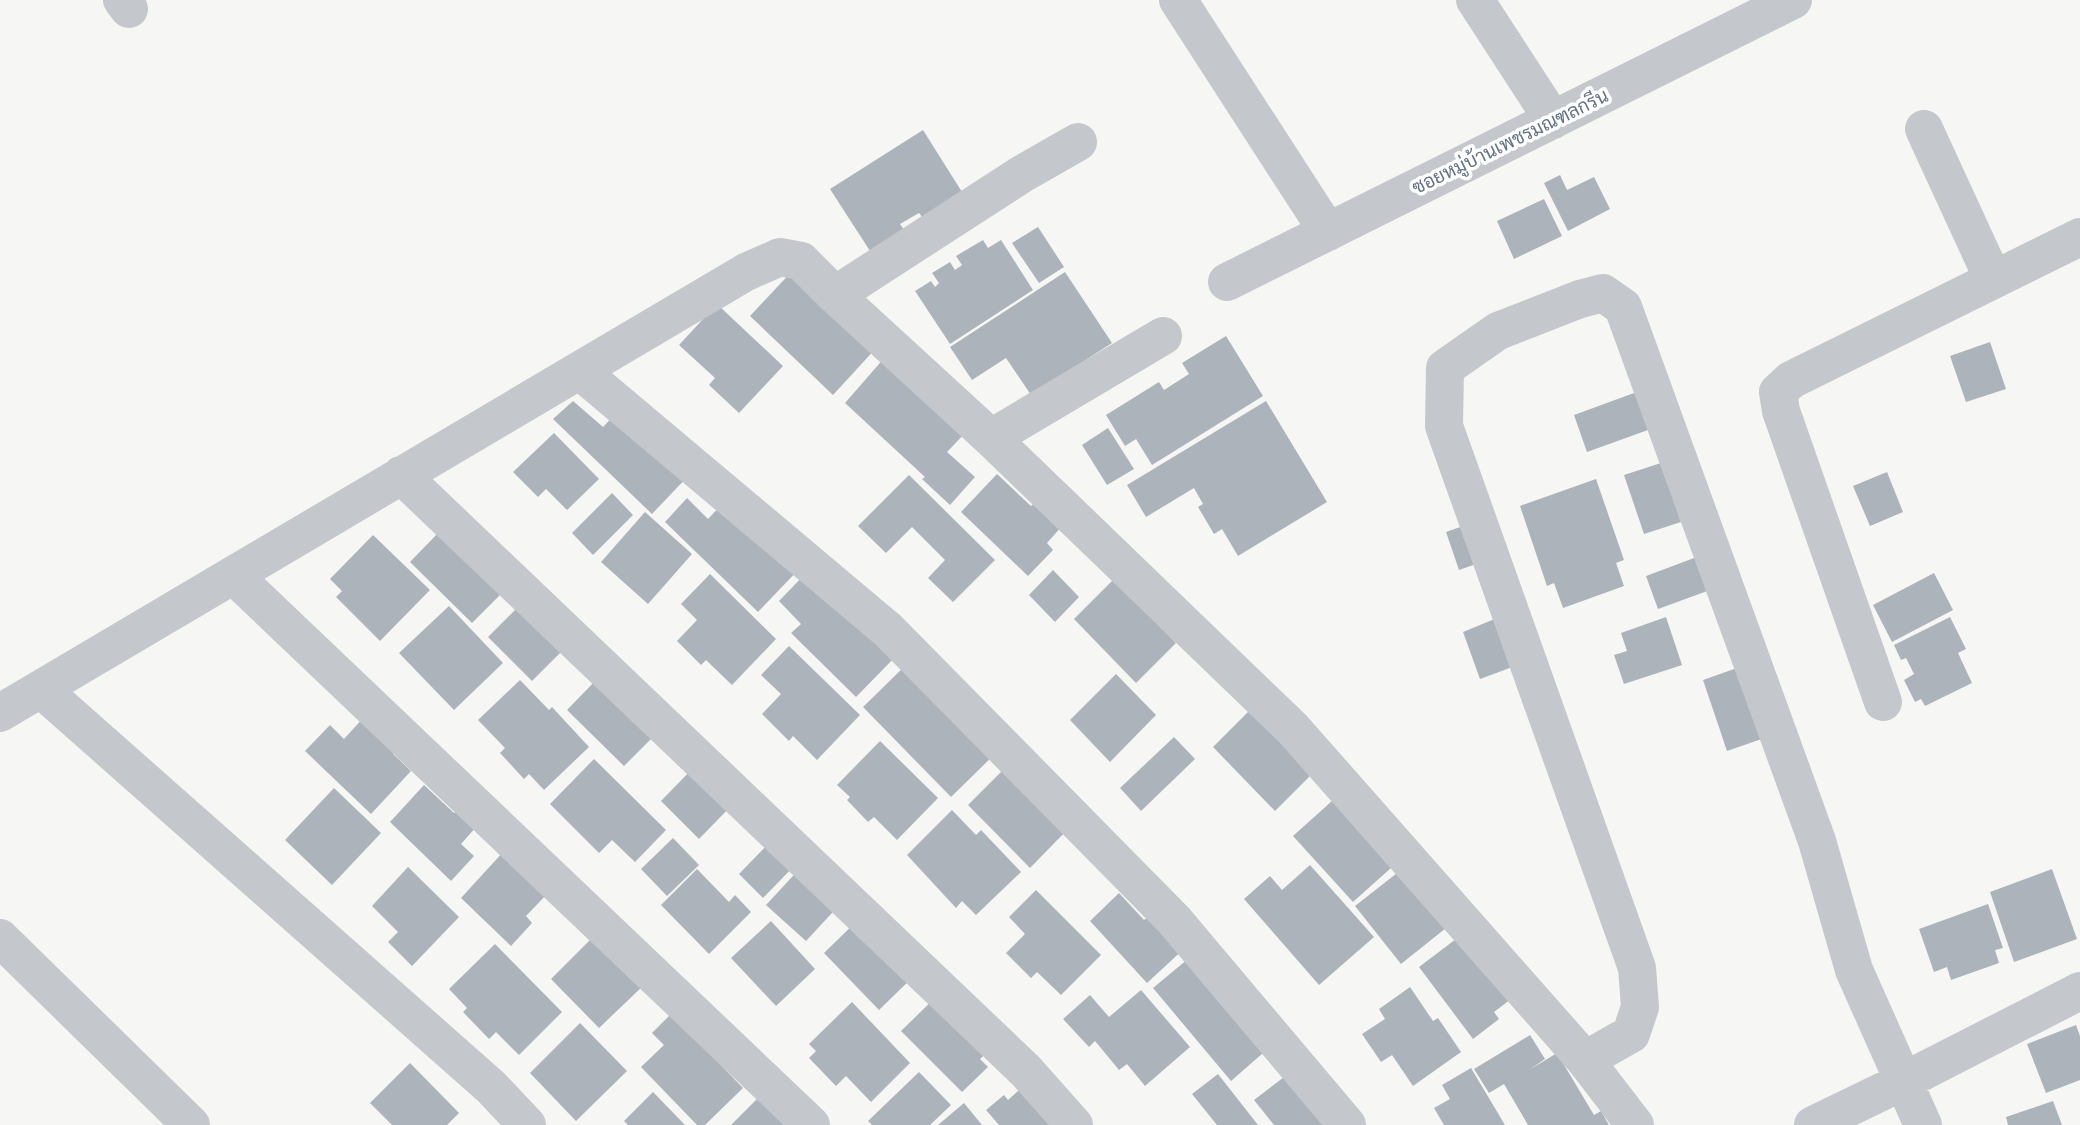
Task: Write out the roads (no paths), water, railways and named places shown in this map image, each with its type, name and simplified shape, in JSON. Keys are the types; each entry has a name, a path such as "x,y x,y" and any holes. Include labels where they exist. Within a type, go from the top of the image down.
{"street":[{"path":"1178,0 1328,232"},
{"path":"1475,0 1553,120"},
{"name":"ซอยหมู่บ้านเพชรมณฑลกรีน","path":"1227,282 1553,120 1773,4"},
{"path":"1924,129 1993,279"},
{"path":"835,295 1022,174 1078,142"},
{"path":"1883,702 1781,411 1778,392 1791,380 2080,237"},
{"path":"0,713 746,272 780,257 802,261 1293,729 1585,1060 1635,1125"},
{"path":"1585,1060 1631,1034 1640,1007 1637,968 1444,426 1445,368 1498,331 1580,299 1603,293 1623,307 1817,841 1854,970 1923,1125"},
{"path":"990,438 1163,336"},
{"path":"580,370 888,630 1174,920 1346,1125"},
{"path":"401,475 1026,1071 1074,1125"},
{"path":"233,575 811,1125"},
{"path":"41,689 491,1087 527,1125"},
{"path":"0,938 191,1125"},
{"path":"1813,1125 2079,995"}]}
